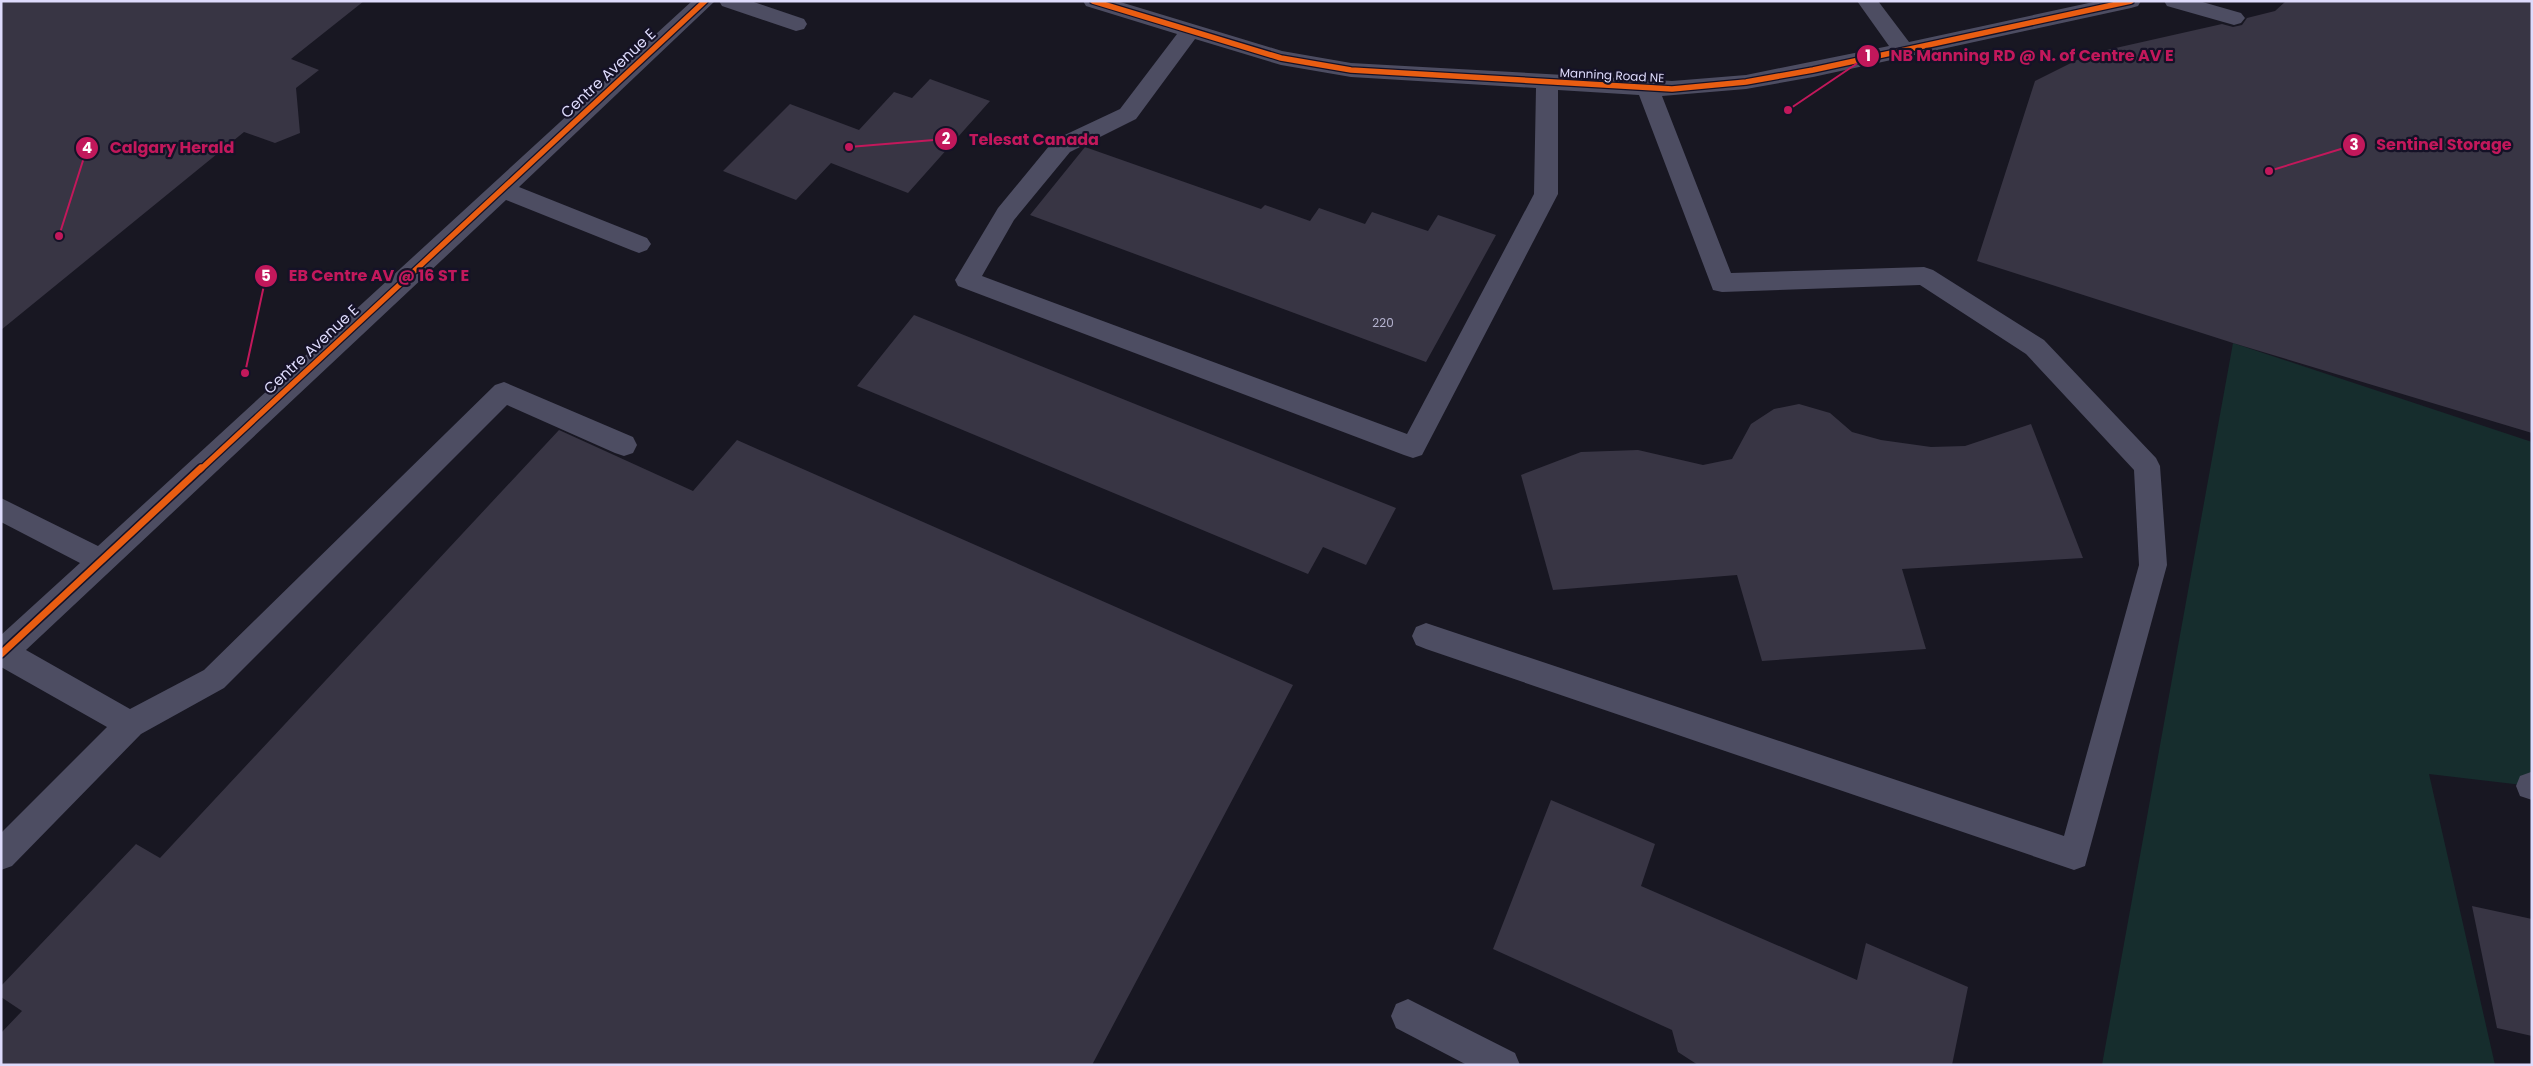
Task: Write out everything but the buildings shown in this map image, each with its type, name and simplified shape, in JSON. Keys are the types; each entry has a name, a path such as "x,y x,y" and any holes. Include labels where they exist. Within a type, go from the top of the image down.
{"street":[{"name":"Centre Avenue E","path":"2,653 705,1"},
{"path":"729,1 796,24"},
{"name":"Manning Road NE","path":"1093,1 1281,58 1351,70 1648,89 1672,89 1746,82 1904,51 2131,1"},
{"path":"1867,1 1904,51"},
{"path":"2174,1 2234,18"},
{"path":"1191,30 1128,114 1062,146 1006,214 967,280 1413,447 1546,194 1547,83"},
{"path":"1426,636 2074,855 2153,565 2147,466 2035,347 1924,276 1722,283 1648,89"},
{"path":"502,189 639,244"},
{"path":"1,855 130,724 214,679 504,392 624,445"},
{"path":"1,509 101,561"},
{"path":"2,653 130,724"},
{"path":"1408,1016 1503,1065"}],"green space":[{"path":"2233,343 2532,442 2532,784 2531,786 2429,774 2495,1065 2102,1065"}],"cycle path":[{"path":"1,654 705,1"},
{"path":"1093,1 1281,58 1351,70 1672,89 1746,82 1813,70 2131,1"}],"place":[{"name":"NB Manning RD @ N. of Centre AV E","path":"1788,110"},
{"name":"Telesat Canada","path":"849,147"},
{"name":"Sentinel Storage","path":"2269,171"},
{"name":"Calgary Herald","path":"59,236"},
{"name":"EB Centre AV @ 16 ST E","path":"245,373"}]}
